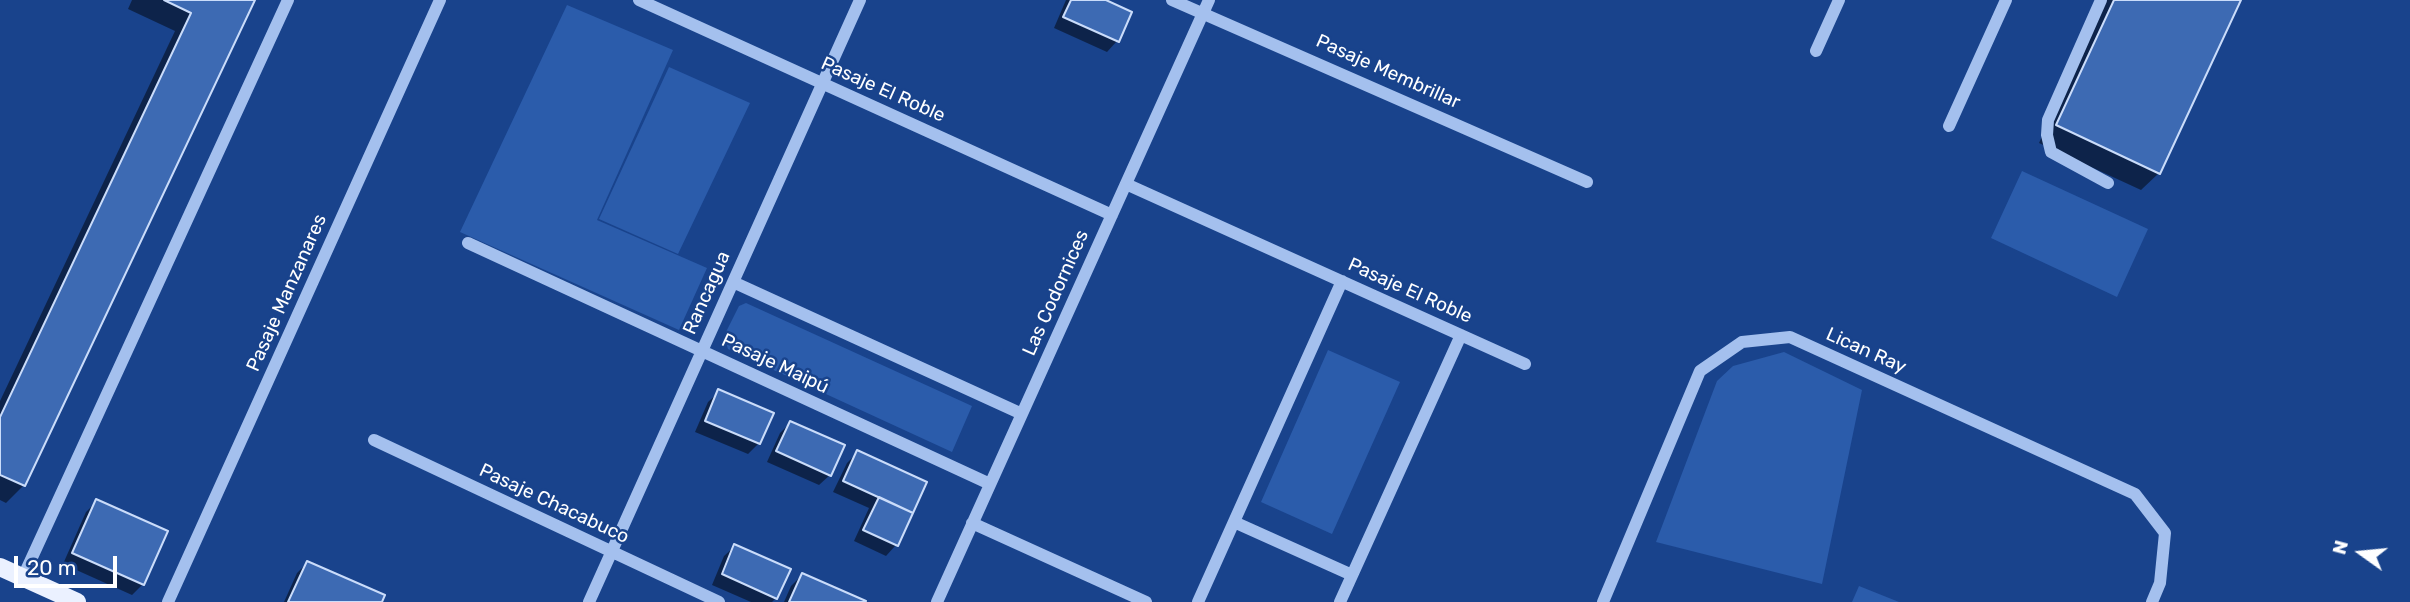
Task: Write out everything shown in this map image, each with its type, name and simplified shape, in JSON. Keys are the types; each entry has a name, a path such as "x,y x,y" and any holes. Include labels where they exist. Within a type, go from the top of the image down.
{"main road":[{"path":"0,567 78,602"}],"street":[{"path":"23,578 288,0"},
{"name":"Pasaje Manzanares","path":"168,602 440,0"},
{"name":"Pasaje El Roble","path":"639,0 1112,215"},
{"name":"Rancagua","path":"589,602 860,0"},
{"name":"Pasaje Membrillar","path":"1172,0 1587,181"},
{"name":"Las Codornices","path":"937,602 1209,0"},
{"path":"1816,51 1839,0"},
{"path":"1949,126 2006,0"},
{"path":"2101,0 2048,120 2047,135 2051,152 2108,183"},
{"name":"Pasaje El Roble","path":"1126,184 1525,364"},
{"name":"Pasaje Maipú","path":"468,243 990,484"},
{"path":"1198,602 1342,281"},
{"path":"733,282 1022,414"},
{"path":"1340,602 1461,335"},
{"name":"Lican Ray","path":"1603,602 1700,371 1742,342 1790,337 2136,494 2165,533 2160,583 2152,602"},
{"name":"Pasaje Chacabuco","path":"374,440 719,602"},
{"path":"1234,522 1352,575"},
{"path":"972,523 1146,602"}],"shaded area":[{"path":"567,5 673,50 597,220 707,268 679,330 460,232"},
{"path":"669,67 750,103 678,254 599,219"},
{"path":"2022,171 2148,229 2117,297 1991,238"},
{"path":"746,303 972,406 952,452 728,349 724,336 739,306"},
{"path":"1328,350 1400,382 1332,534 1261,502"},
{"path":"1784,352 1862,390 1822,584 1656,542 1717,381 1733,366"},
{"path":"1859,586 1899,602 1852,602"}],"building":[{"path":"164,0 255,0 25,486 0,475 0,417 191,13"},
{"path":"1071,0 1106,0 1132,12 1119,42 1063,17"},
{"path":"2114,0 2241,0 2160,174 2056,125"},
{"path":"718,389 774,413 760,444 705,421"},
{"path":"790,421 845,445 831,476 776,451"},
{"path":"857,450 927,482 913,513 843,481"},
{"path":"879,497 913,513 898,546 863,530"},
{"path":"96,499 168,531 144,585 72,553"},
{"path":"734,544 791,569 777,599 722,574"},
{"path":"307,561 385,595 382,602 288,602"},
{"path":"802,573 866,601 789,602"}]}
